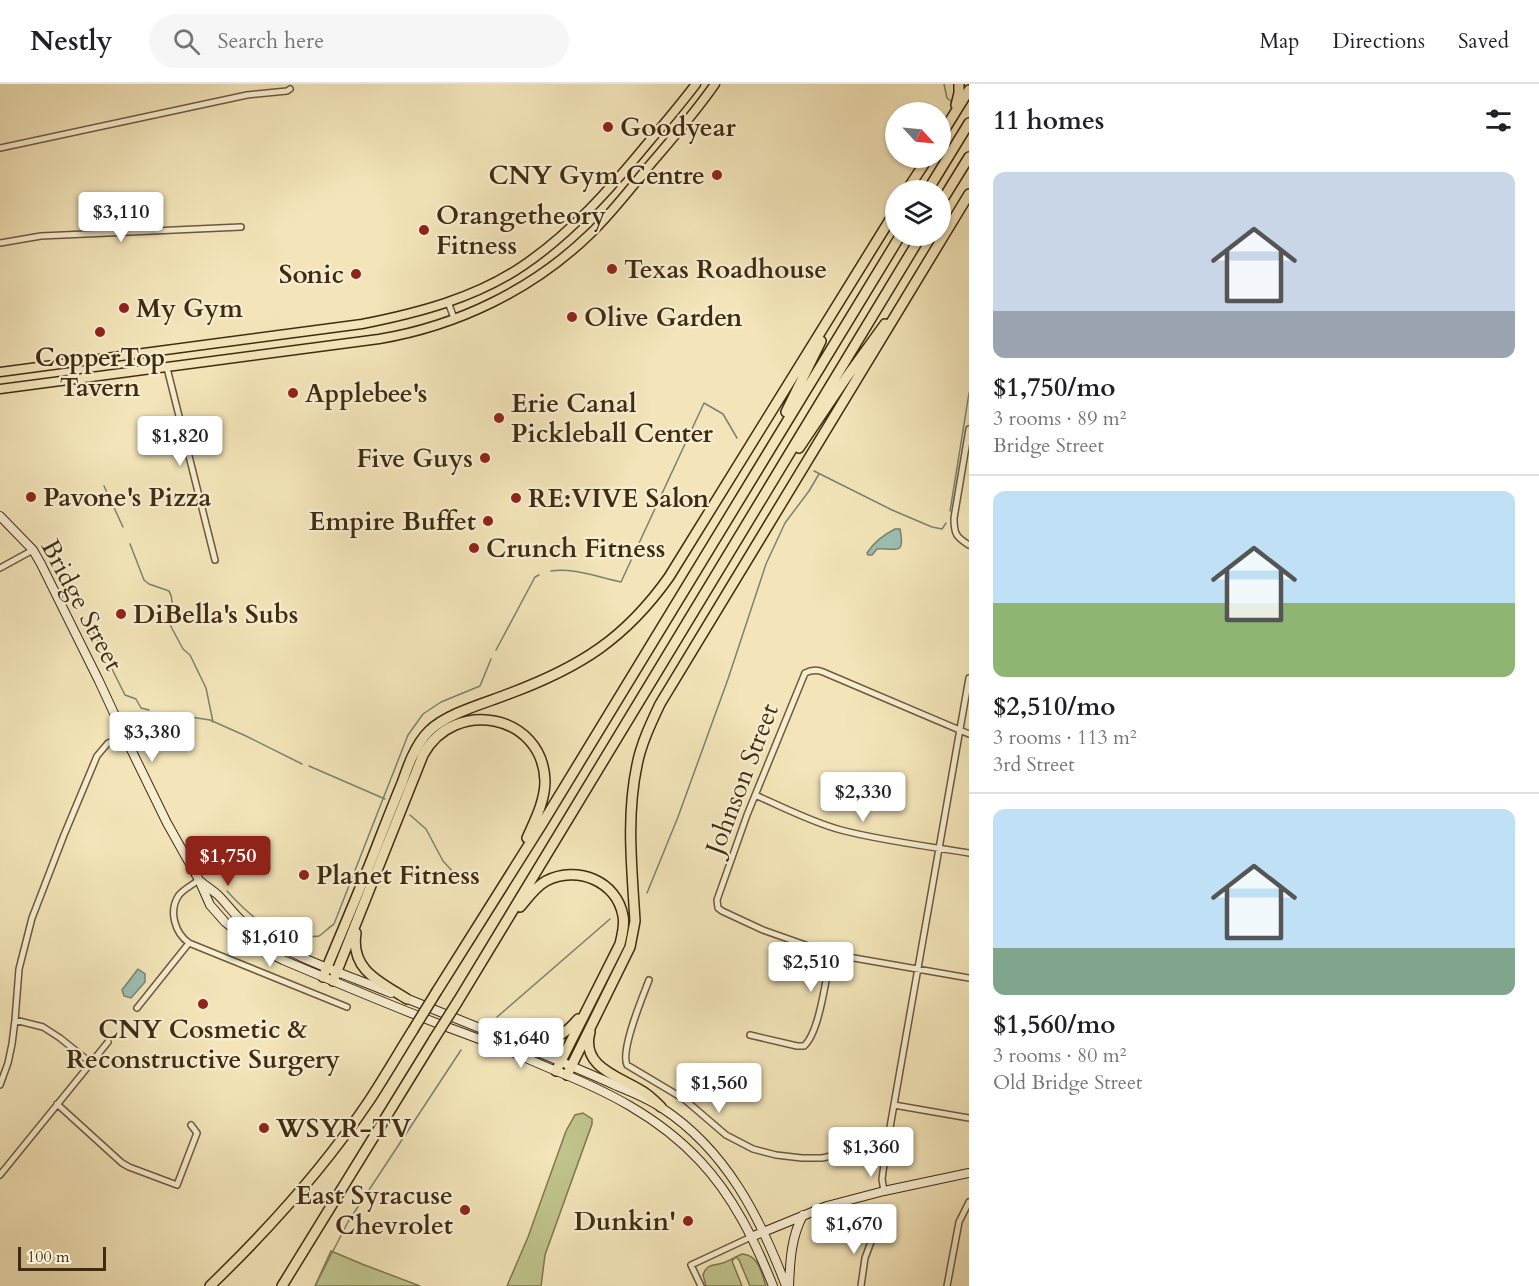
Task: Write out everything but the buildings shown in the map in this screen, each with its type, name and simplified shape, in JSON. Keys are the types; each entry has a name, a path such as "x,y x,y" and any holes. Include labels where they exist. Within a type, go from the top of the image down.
{"highway":[{"path":"951,114 959,93 959,84"},
{"path":"951,119 969,90"},
{"path":"934,180 969,123"},
{"path":"951,186 969,157"},
{"path":"567,1075 630,947 635,921 630,833 632,796 637,763 652,721 660,704 969,194"},
{"path":"323,977 411,760 423,738 435,725 446,719 573,666 608,643 656,596 885,227"},
{"path":"210,1286 281,1213 369,1101 542,824 894,246"},
{"path":"282,1286 505,925 915,246"},
{"path":"738,540 846,378 923,271"},
{"path":"768,452 855,275"},
{"path":"333,981 423,755 433,739 447,728 475,719 486,719 508,725 529,741 540,758 545,783 543,800 516,863"},
{"path":"505,925 537,887 563,875 577,874 590,877 604,885 613,894 623,915 624,928 620,944 556,1071"},
{"path":"359,915 354,944 359,960 369,975 407,999"},
{"path":"488,1032 530,1042 549,1041 568,1031 587,1008"},
{"path":"595,1016 588,1038 595,1062 608,1073 645,1093 661,1107"}],"main road":[{"path":"0,372 362,324 448,302 490,284 522,266 582,218 617,180 696,84"},
{"path":"0,389 379,339 416,331 492,303 522,287 589,235 671,140 715,84"},
{"name":"Bridge Street","path":"0,516 33,550 99,681 124,737 210,905 225,922 243,937 283,960 514,1052 633,1107 654,1121 701,1161 728,1196 763,1261 773,1286"},
{"name":"Bridge Street","path":"199,880 219,896 246,925 281,947 571,1065 661,1107 698,1137 728,1170 764,1231 788,1286"},
{"path":"751,1238 827,1206 969,1173"},
{"path":"788,1286 793,1240 803,1215"}],"street":[{"path":"0,148 247,95 290,89"},
{"path":"0,243 41,236 240,227"},
{"path":"448,302 454,318"},
{"path":"167,368 215,560"},
{"path":"969,429 954,518 957,537 969,546"},
{"path":"0,568 33,550"},
{"name":"Johnson Street","path":"831,954 763,930 722,911 717,906 728,866 802,678 810,670 817,670 959,730"},
{"path":"884,1191 882,1179 886,1150 969,678"},
{"path":"959,730 969,734"},
{"path":"0,1085 8,1063 15,1020 19,969 32,918 97,756 108,743 124,737"},
{"path":"755,795 840,830 969,853"},
{"path":"199,880 182,892 174,907 173,915 183,939 347,1007"},
{"path":"137,1008 189,943"},
{"path":"750,1035 797,1046 804,1046 809,1042 815,1029 831,954 969,978"},
{"path":"649,980 634,1018 625,1055 627,1065 684,1099 726,1135 753,1149 802,1158 822,1158 863,1149 886,1150"},
{"path":"15,1020 43,1027 91,1063"},
{"path":"0,1175 108,1042"},
{"path":"57,1104 122,1163 177,1185 197,1133 191,1125"},
{"path":"894,1105 969,1118"},
{"path":"947,1286 959,1222 969,1202"},
{"path":"861,1286 865,1258 875,1231"},
{"path":"701,1286 691,1266 751,1238"}],"green space":[{"path":"583,1113 592,1119 592,1124 545,1255 541,1286 507,1286 528,1237 566,1131 575,1115"},
{"path":"331,1251 362,1264 420,1286 315,1286"},
{"path":"742,1254 756,1261 766,1286 750,1286 736,1257 732,1261 742,1286 706,1286 703,1275 707,1268"}],"water":[{"path":"895,529 900,529 900,548 877,549 872,555 868,555 867,553 876,542"},
{"path":"138,969 145,974 145,982 131,998 124,996 122,990"}],"waterway":[{"path":"944,84 947,98 951,101"},
{"path":"950,511 969,393"},
{"path":"551,571 577,572 621,582 704,403 723,414 737,438"},
{"path":"814,471 932,527 942,529 946,523"},
{"path":"647,893 678,817 728,679 766,564 785,523 819,474"},
{"path":"104,486 123,527"},
{"path":"130,544 144,580 169,591 171,595 172,606 168,621 183,649 190,655 206,688 213,722"},
{"path":"496,650 535,577 539,575"},
{"path":"88,621 125,695 136,699 141,708 149,710"},
{"path":"227,891 262,923 282,933 293,936 317,936 334,924 408,735 423,714 441,702 480,686 491,659"},
{"path":"184,716 210,720 302,764"},
{"path":"309,766 385,799"},
{"path":"410,815 426,829 443,861 466,886"},
{"path":"497,1017 610,919"},
{"path":"315,1286 348,1222 461,1050"}],"place":[{"name":"Goodyear","path":"608,127"},
{"name":"CNY Gym Centre","path":"717,175"},
{"name":"Orangetheory Fitness","path":"424,230"},
{"name":"Texas Roadhouse","path":"612,269"},
{"name":"Sonic","path":"356,274"},
{"name":"My Gym","path":"124,308"},
{"name":"Olive Garden","path":"572,317"},
{"name":"CopperTop Tavern","path":"100,332"},
{"name":"Applebee's","path":"293,393"},
{"name":"Erie Canal Pickleball Center","path":"499,418"},
{"name":"Five Guys","path":"485,458"},
{"name":"Pavone's Pizza","path":"31,497"},
{"name":"RE:VIVE Salon","path":"516,498"},
{"name":"Empire Buffet","path":"488,521"},
{"name":"Crunch Fitness","path":"474,548"},
{"name":"DiBella's Subs","path":"121,614"},
{"name":"Planet Fitness","path":"304,875"},
{"name":"CNY Cosmetic & Reconstructive Surgery","path":"203,1004"},
{"name":"WSYR-TV","path":"264,1128"},
{"name":"East Syracuse Chevrolet","path":"465,1210"},
{"name":"Dunkin'","path":"688,1221"}]}
